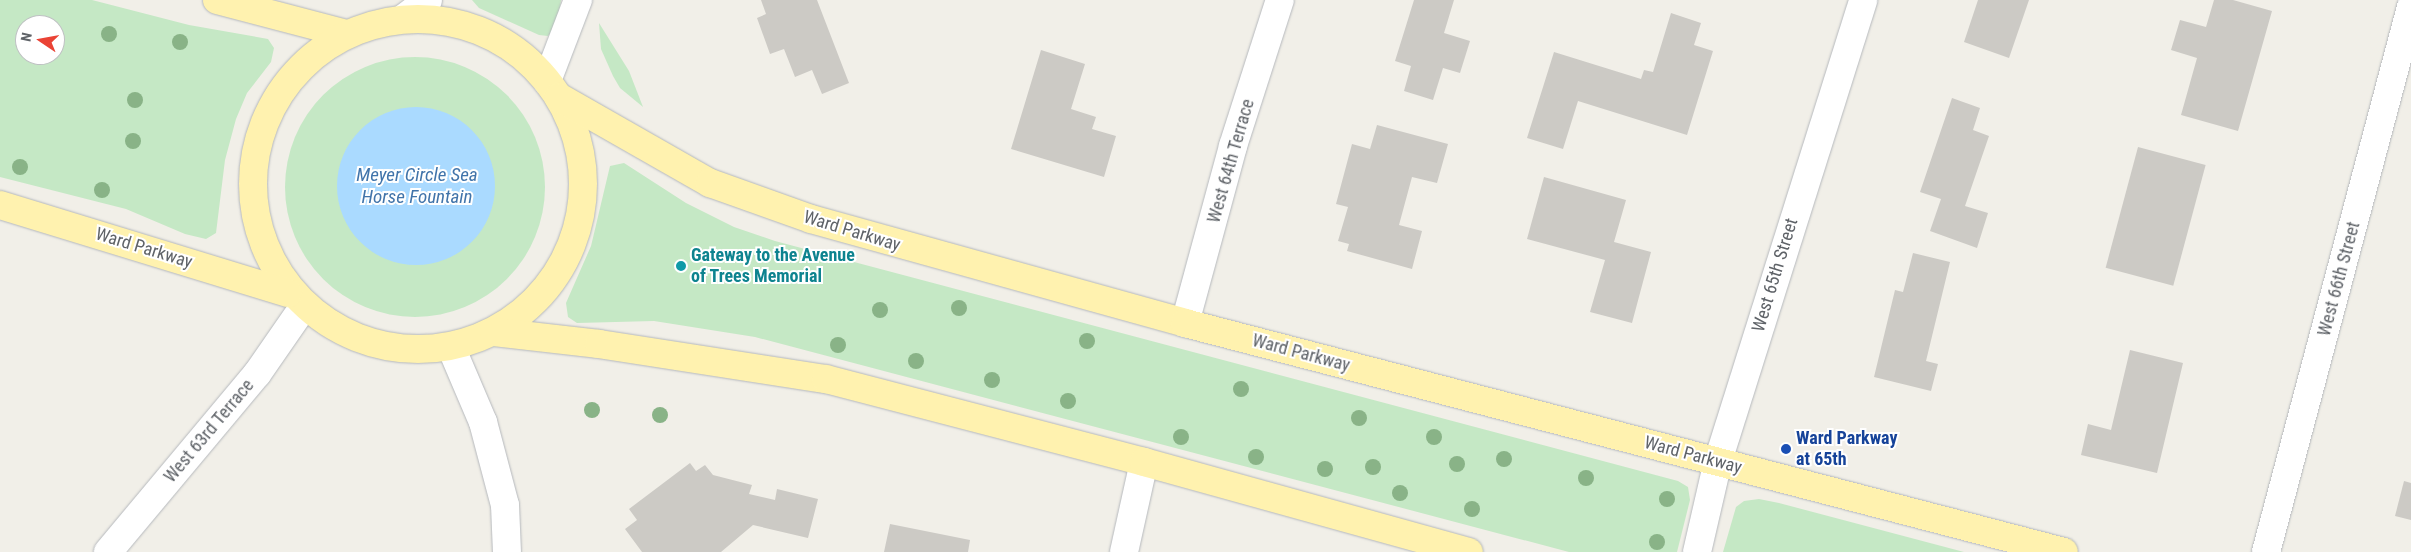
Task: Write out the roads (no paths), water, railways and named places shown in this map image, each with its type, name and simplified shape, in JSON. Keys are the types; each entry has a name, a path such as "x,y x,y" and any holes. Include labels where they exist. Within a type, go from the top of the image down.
{"main road":[{"path":"217,0 347,34"},
{"path":"404,18 440,19 476,28 509,44 537,68 553,89 577,138 584,183 578,228 560,270 531,306 494,332 451,347 412,350 373,344 336,329 296,299 262,241 253,193 257,144 276,99 307,61 347,34 375,23 404,18"},
{"name":"Ward Parkway","path":"553,89 710,184 811,219 928,254 1185,323 2064,552"},
{"name":"Ward Parkway","path":"0,205 296,299"},
{"path":"494,332 599,344 826,380 1144,462 1469,552"}],"street":[{"path":"404,18 428,0"},
{"path":"553,89 578,0"},
{"name":"West 64th Terrace","path":"1185,323 1233,146 1280,0"},
{"name":"West 65th Street","path":"1696,552 1718,461 1862,0"},
{"name":"West 66th Street","path":"2266,552 2411,7"},
{"name":"West 63rd Terrace","path":"108,552 257,374 296,299"},
{"path":"451,347 486,431 505,504 507,552"},
{"path":"1124,552 1144,462"}],"water":[{"name":"Meyer Circle Sea Horse Fountain","path":"424,107 439,110 453,116 472,130 482,142 492,163 495,186 492,209 482,230 472,242 460,252 439,262 424,265 408,265 393,262 372,252 350,230 338,201 337,178 340,163 350,142 372,120 401,108"}],"place":[{"name":"Gateway to the Avenue of Trees Memorial","path":"681,266"},
{"name":"Ward Parkway at 65th","path":"1786,449"}]}
